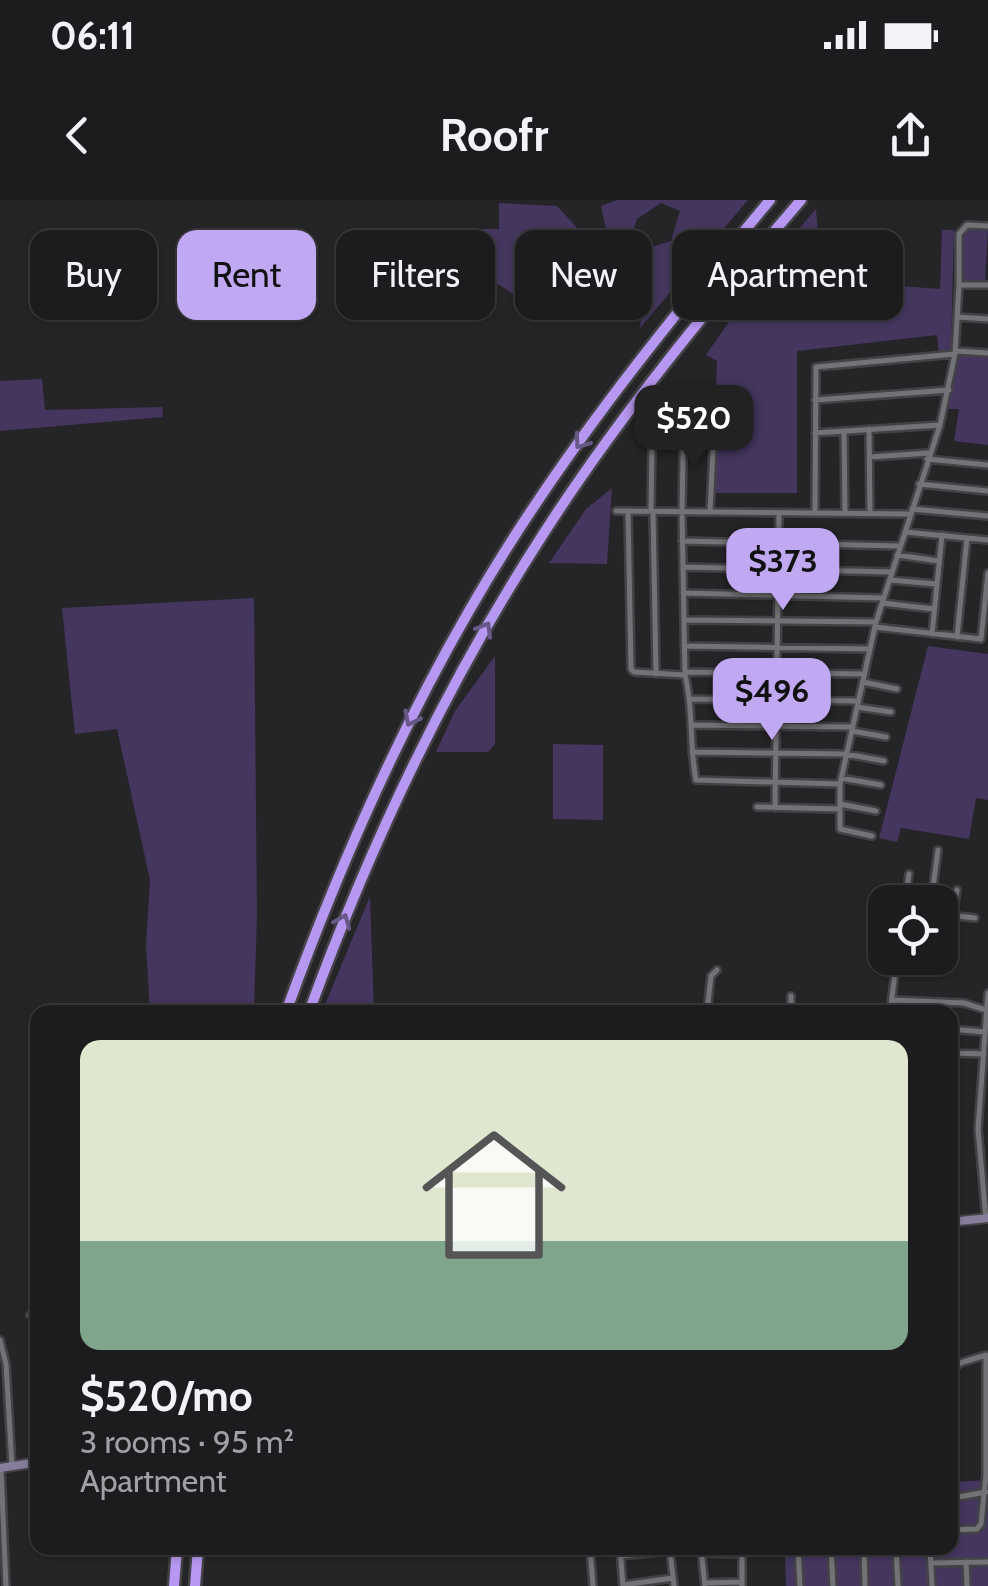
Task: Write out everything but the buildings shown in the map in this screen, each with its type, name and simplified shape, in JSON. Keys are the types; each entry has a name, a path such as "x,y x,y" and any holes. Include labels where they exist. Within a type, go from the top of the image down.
{"highway":[{"path":"289,1005 358,826 469,610 576,448 672,320 770,200"},
{"path":"313,1005 377,840 433,723 490,620 596,456 735,277 801,200"},
{"path":"174,1586 176,1555"},
{"path":"195,1586 197,1555"}],"street":[{"path":"872,836 840,829 840,781 876,624 949,390 958,317 960,231 967,224 988,226"},
{"path":"959,285 988,285"},
{"path":"958,317 988,320"},
{"path":"814,513 815,370 819,365 988,353"},
{"path":"816,400 949,390"},
{"path":"716,400 687,400 684,424 684,646 685,674 692,699 691,752 696,780 840,781 881,786"},
{"path":"684,424 714,428 710,512"},
{"path":"815,433 940,425"},
{"path":"870,429 870,514"},
{"path":"844,431 845,514"},
{"path":"652,444 656,674"},
{"path":"870,457 928,456 988,465"},
{"path":"919,484 988,491"},
{"path":"616,512 911,512 988,516"},
{"path":"628,512 634,672 864,678 898,689"},
{"path":"776,808 779,513"},
{"path":"905,532 988,540"},
{"path":"932,634 942,535"},
{"path":"957,638 967,538"},
{"path":"682,541 900,546"},
{"path":"897,556 939,560"},
{"path":"683,568 892,572"},
{"path":"684,620 876,624 978,640 982,636 988,572"},
{"path":"890,580 937,584"},
{"path":"683,593 883,600 934,609"},
{"path":"684,646 870,648"},
{"path":"692,699 858,704 891,712"},
{"path":"691,725 852,729 886,737"},
{"path":"691,752 846,754 884,761"},
{"path":"757,807 840,806 876,811"},
{"path":"933,885 938,850"},
{"path":"907,885 909,874"},
{"path":"958,916 975,918"},
{"path":"708,1005 711,976 716,970"},
{"path":"891,1005 895,975"},
{"path":"958,1221 987,1219 978,1128 988,994"},
{"path":"791,996 791,1005"},
{"path":"892,1000 964,1003 986,1010"},
{"path":"958,1029 985,1032"},
{"path":"958,1053 984,1054"},
{"path":"0,1340 6,1364 12,1466"},
{"path":"958,1365 986,1355 986,1492 980,1527 958,1529"},
{"path":"6,1586 1,1468 30,1463"},
{"path":"958,1497 986,1492"},
{"path":"591,1555 593,1586"},
{"path":"627,1555 620,1556 623,1586 673,1582 671,1555"},
{"path":"702,1555 705,1584 742,1584 742,1555"},
{"path":"798,1555 800,1586"},
{"path":"831,1555 833,1586"},
{"path":"864,1555 866,1586"},
{"path":"896,1555 898,1586"},
{"path":"930,1555 932,1586"},
{"path":"966,1562 967,1586"},
{"path":"931,1563 988,1562"}],"shaded area":[{"path":"617,200 748,200 723,230 674,230 680,211 661,203 637,219 633,230 606,230 601,206"},
{"path":"499,203 557,206 579,230 515,230 515,295 495,282 495,230 452,230 499,229"},
{"path":"816,209 818,230 798,230"},
{"path":"968,228 988,229 985,281 967,282 963,278 964,232"},
{"path":"942,230 954,230 951,349 939,353 937,335 797,351 797,493 711,493 717,361 706,355 730,320 903,320 903,286 940,289"},
{"path":"672,238 672,290 652,314 652,247"},
{"path":"961,354 988,355 988,445 954,441 959,409 947,409"},
{"path":"42,379 45,410 162,407 163,417 0,431 0,381"},
{"path":"612,488 607,564 549,563 586,509"},
{"path":"254,598 254,1005 150,1005 146,945 150,880 117,729 75,734 62,608"},
{"path":"928,646 988,654 988,800 976,798 969,839 901,828 897,842 879,838"},
{"path":"495,656 495,744 488,752 436,752 455,711"},
{"path":"553,744 603,745 603,820 553,819"},
{"path":"370,896 374,1005 325,1005"},
{"path":"988,1480 988,1586 786,1586 785,1555 958,1555 958,1482"}]}
